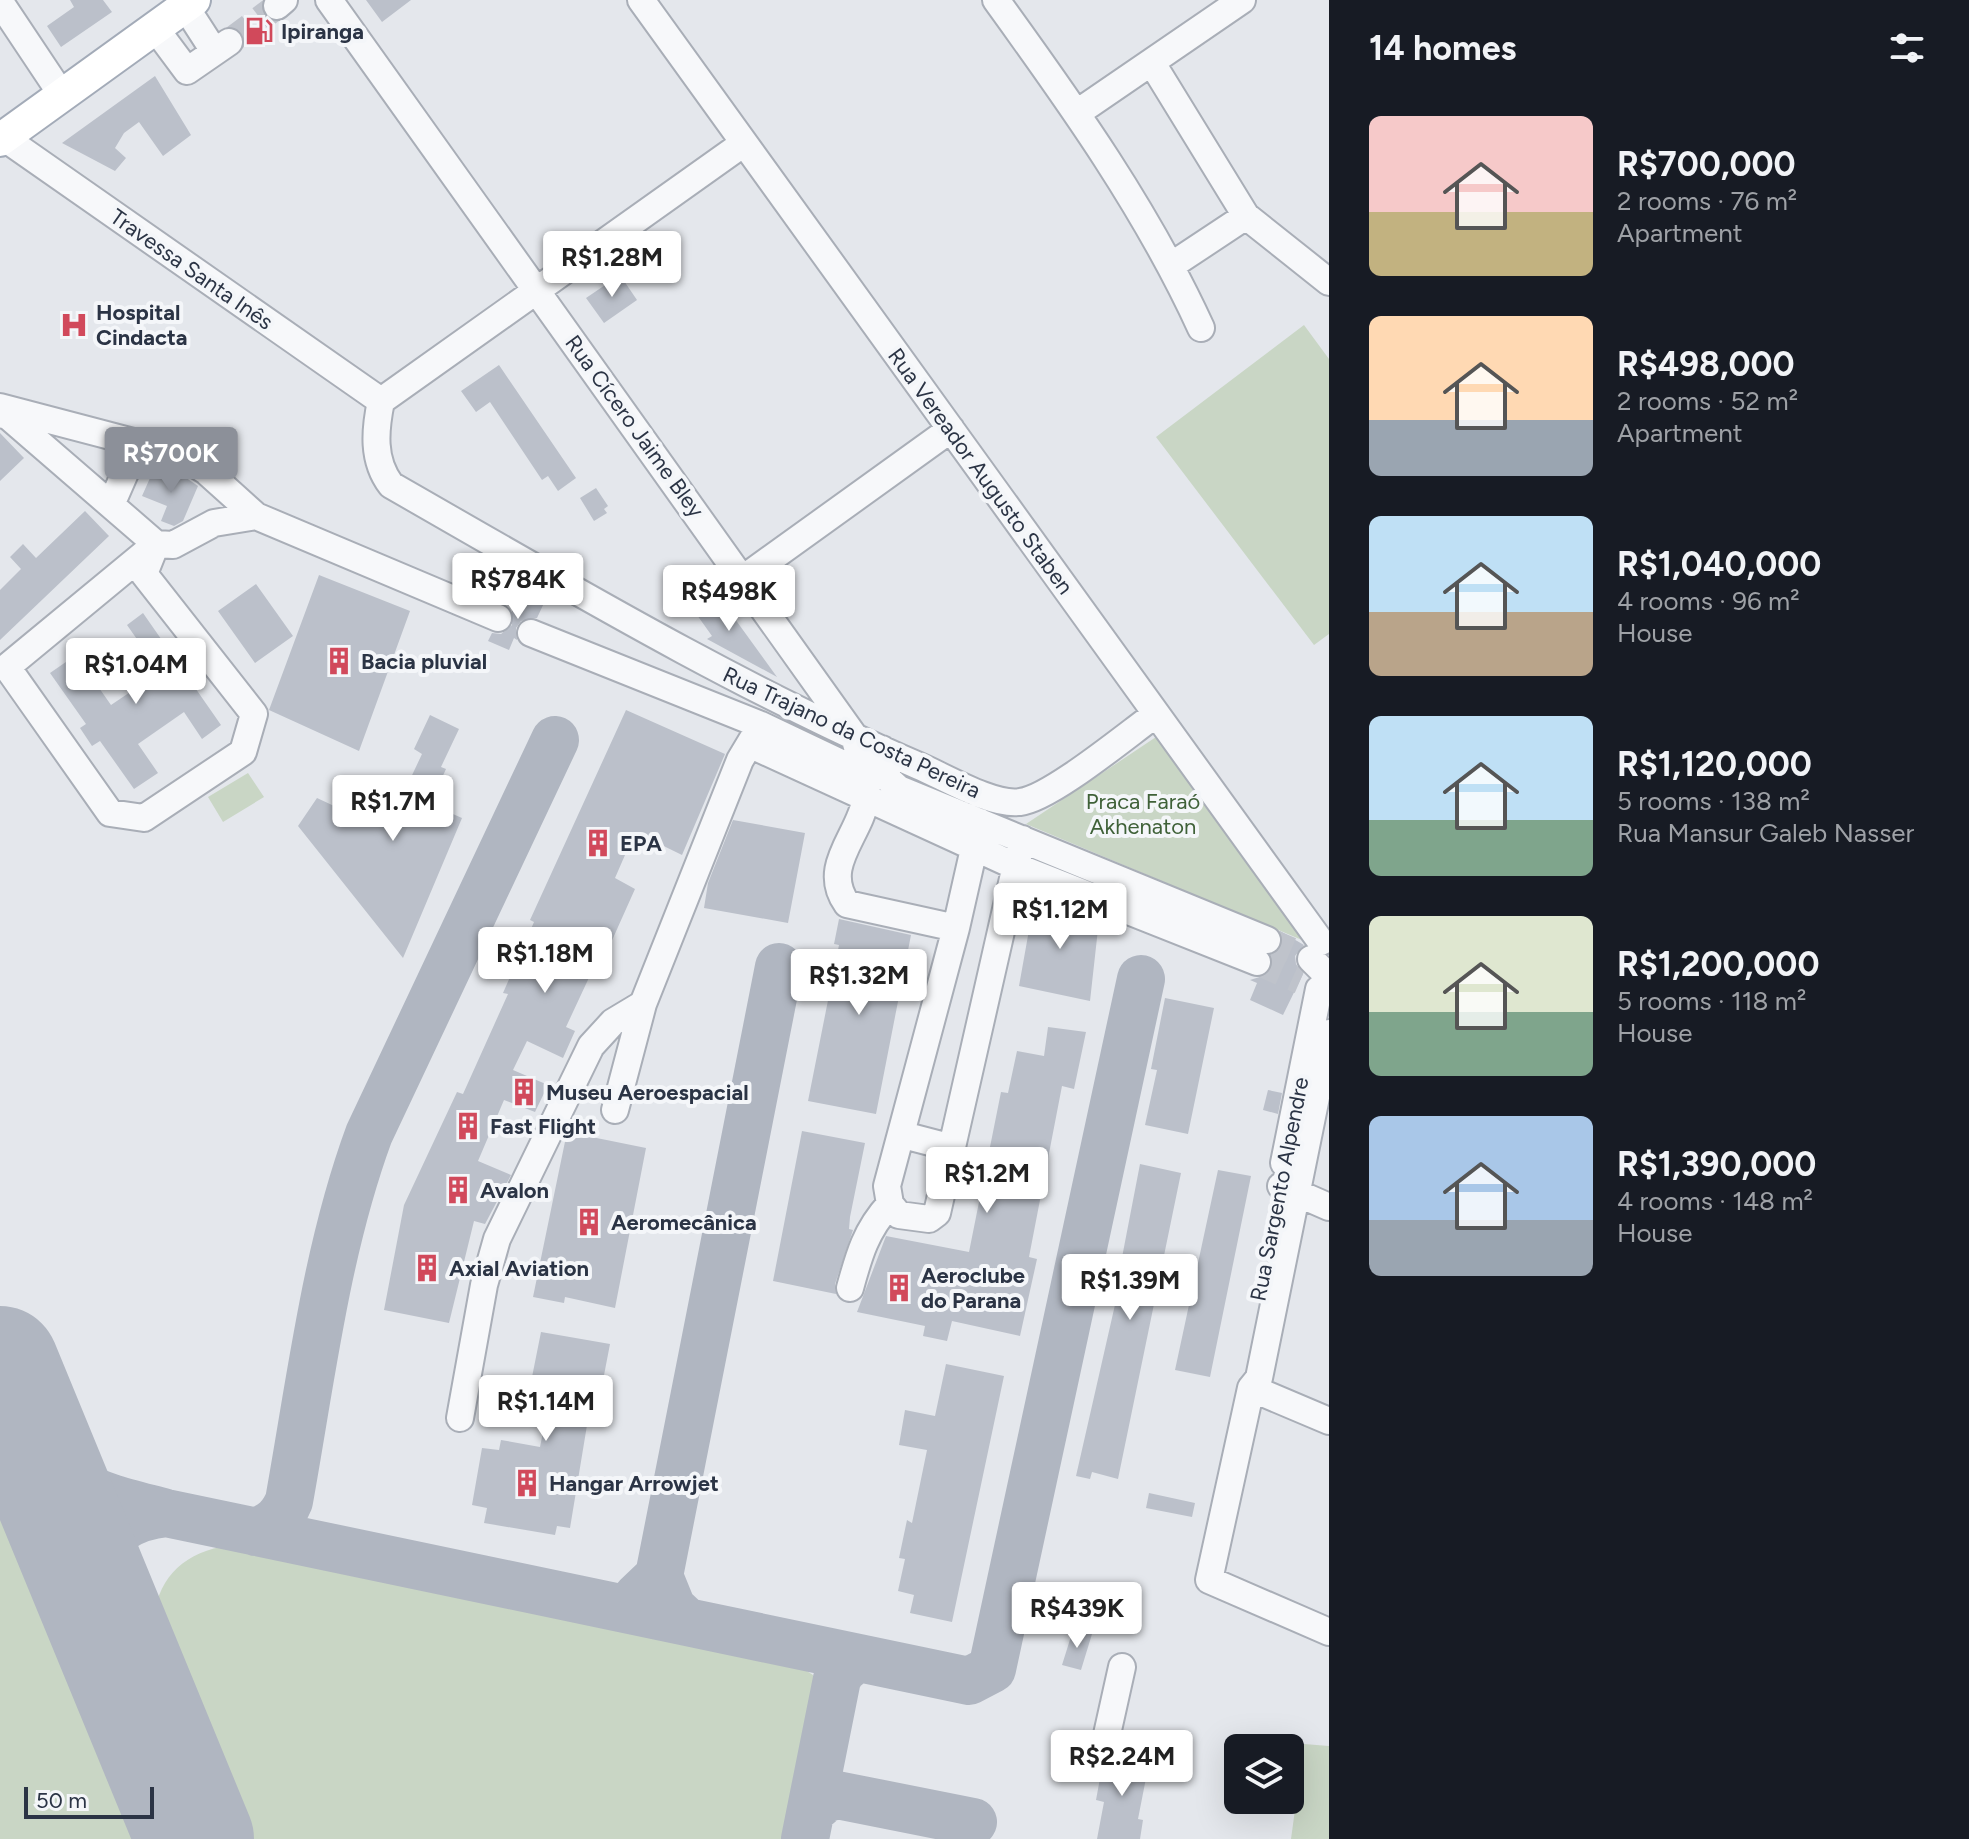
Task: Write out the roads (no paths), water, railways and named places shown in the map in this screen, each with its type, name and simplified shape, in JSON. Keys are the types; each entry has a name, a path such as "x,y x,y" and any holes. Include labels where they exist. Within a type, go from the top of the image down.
{"main road":[{"path":"2,138 190,3"}],"street":[{"name":"Rua Cícero Jaime Bley","path":"329,0 854,736"},
{"name":"Rua Vereador Augusto Staben","path":"641,0 1156,714 1318,973"},
{"path":"996,0 1077,113 1172,265 1201,328"},
{"path":"0,2 62,95"},
{"path":"155,28 187,71 222,47 190,3"},
{"path":"1077,113 1233,3"},
{"path":"1152,63 1246,216 1329,282"},
{"name":"Travessa Santa Inês","path":"2,138 381,401"},
{"path":"381,401 744,143"},
{"path":"1172,265 1246,216"},
{"name":"Rua Trajano da Costa Pereira","path":"381,401 376,444 384,475 391,485 675,647 854,736 992,797 1017,803 1040,796 1156,714"},
{"path":"0,407 179,454 218,482 256,516 498,618"},
{"path":"0,414 8,416 156,544 173,545 214,523 256,516"},
{"path":"744,578 951,429"},
{"path":"111,505 138,443"},
{"path":"214,523 218,482"},
{"path":"156,544 144,574 254,714 243,752 144,818 110,813 7,667 156,544"},
{"path":"531,633 978,834 1022,839 1255,948 1015,866 978,834 893,785 882,749"},
{"path":"615,1110 643,1004 740,760 756,735"},
{"path":"854,736 864,785 836,871 838,891 847,904 956,928"},
{"path":"978,834 903,1135 887,1186 890,1204 899,1215 929,1219 937,1213 949,1147 1022,839"},
{"name":"Rua Sargento Alpendre","path":"1318,973 1309,1083 1266,1299 1259,1378 1251,1388 1209,1580 1329,1632"},
{"path":"460,1418 484,1285 497,1239 591,1046 613,1022 643,1004"},
{"name":"Rua Sargento Alpendre","path":"1309,1083 1329,1033"},
{"path":"903,1135 949,1147"},
{"path":"1288,1190 1329,1207"},
{"path":"850,1288 861,1245 875,1220 890,1204"},
{"path":"1251,1388 1329,1421"},
{"path":"1059,1615 1112,1613"},
{"path":"1102,1757 1122,1667"}],"tunnel":[{"path":"229,42 277,6"},
{"path":"1267,940 1311,959"},
{"path":"1257,962 1300,981"}],"place":[{"name":"Ipiranga","path":"259,31"},
{"name":"Hospital Cindacta","path":"74,325"},
{"name":"Bacia pluvial","path":"339,661"},
{"name":"EPA","path":"598,843"},
{"name":"Museu Aeroespacial","path":"524,1092"},
{"name":"Fast Flight","path":"468,1126"},
{"name":"Avalon","path":"458,1190"},
{"name":"Aeromecânica","path":"589,1222"},
{"name":"Axial Aviation","path":"427,1268"},
{"name":"Aeroclube do Parana","path":"899,1288"},
{"name":"Hangar Arrowjet","path":"527,1483"}],"park label":[{"name":"Praca Faraó Akhenaton","path":"1143,814"}]}
